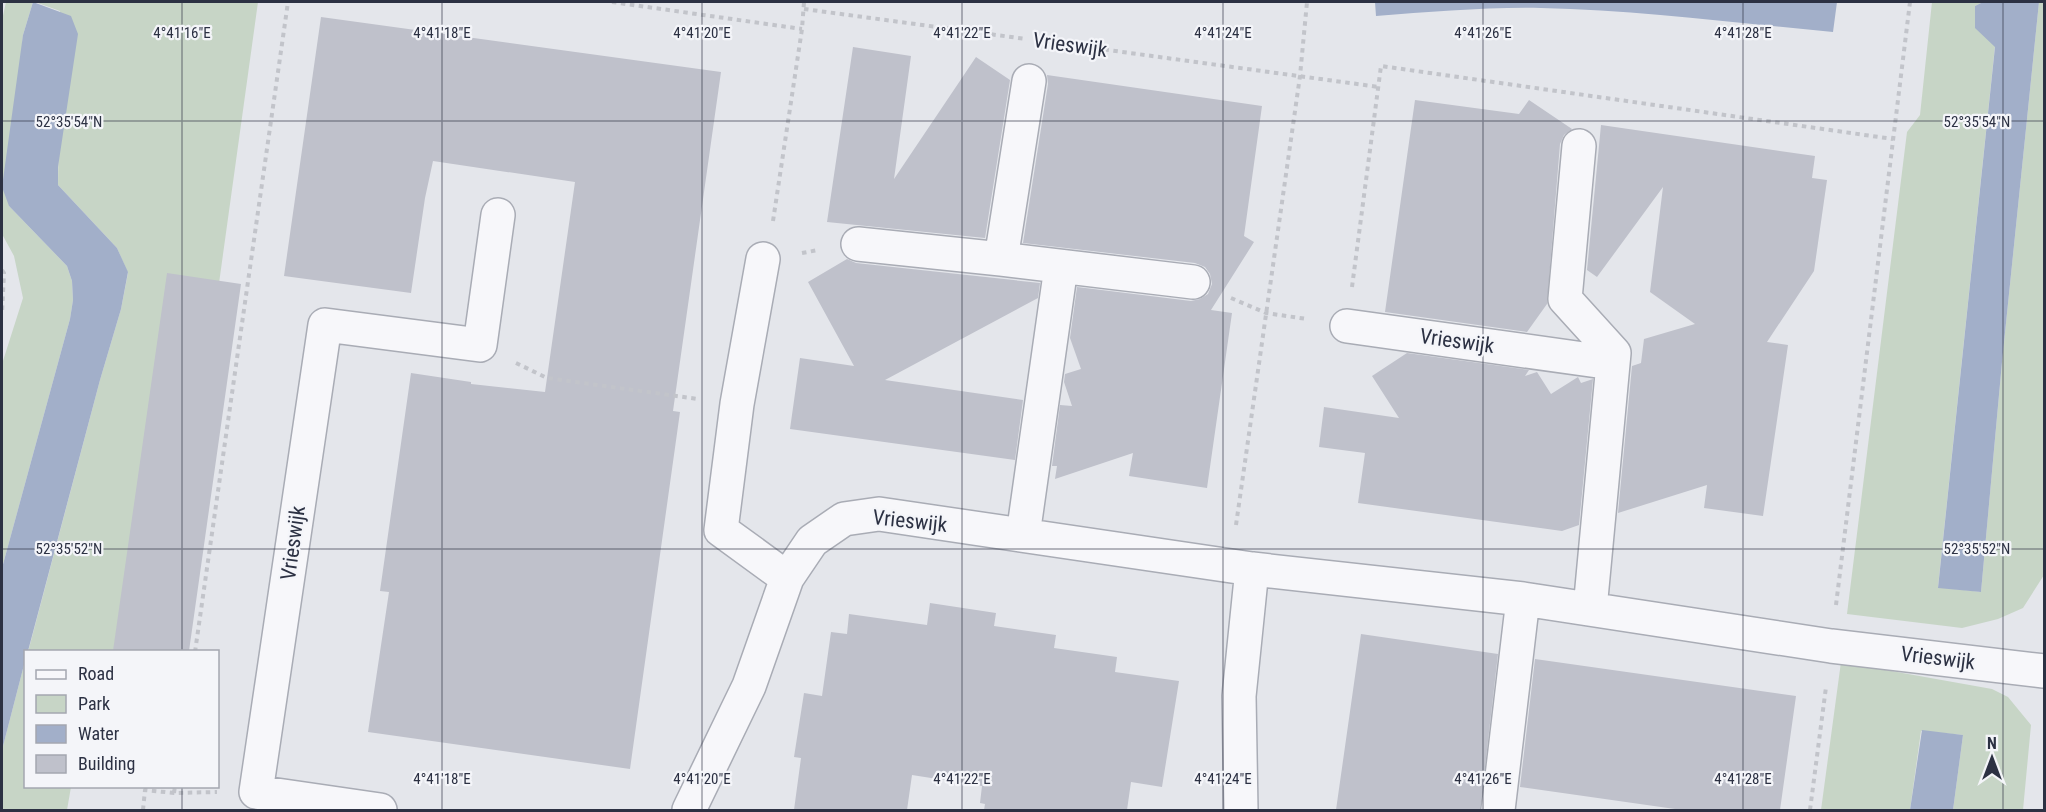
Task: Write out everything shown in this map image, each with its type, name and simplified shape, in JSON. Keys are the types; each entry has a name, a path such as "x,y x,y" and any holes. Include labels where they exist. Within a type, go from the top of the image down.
{"street":[{"name":"Vrieswijk","path":"1001,259 1029,81"},
{"path":"1579,146 1565,299 1614,352 1590,609"},
{"path":"480,345 498,215"},
{"path":"858,244 1193,282"},
{"path":"763,259 737,404 721,530 788,578"},
{"path":"1023,535 1062,267"},
{"name":"Vrieswijk","path":"256,792 325,325 480,345"},
{"name":"Vrieswijk","path":"1347,326 1612,363"},
{"name":"Vrieswijk","path":"689,810 749,686 788,578 812,541 844,519 879,514 1241,567 1523,599 1831,646 2044,671"},
{"path":"1241,567 1239,696 1241,810"},
{"path":"1498,810 1523,599"},
{"path":"256,792 380,810"}],"path":[{"path":"195,650 288,2"},
{"path":"612,2 802,29"},
{"path":"763,259 769,247 802,29 804,2"},
{"path":"1241,567 1266,313 1300,76 1307,2"},
{"path":"1810,810 1910,2"},
{"name":"Vrieswijk","path":"804,9 1028,39"},
{"name":"Vrieswijk","path":"1040,40 1379,87"},
{"path":"763,259 858,244"},
{"path":"2,270 4,273 2,313"},
{"path":"1193,282 1266,313 1347,326"},
{"path":"480,345 547,378 737,404"},
{"path":"174,793 175,788"},
{"path":"142,810 145,790 174,793 256,792"}],"green space":[{"path":"6,2 33,2 23,35 9,206 67,266 72,281 73,300 70,319 2,568 2,364 23,298 14,256 2,234 2,20"},
{"path":"35,2 258,2 168,650 29,650 121,309 128,273 117,248 58,185 60,11"},
{"path":"1932,2 1983,2 1975,6 1995,46 1938,587 1981,592 2039,2 2044,2 2044,575 2023,608 1998,619 1962,628 1847,614 1907,132 1920,115"},
{"path":"1841,662 1992,689 2008,697 2031,725 2023,810 1953,810 1963,735 1921,731 1910,810 1821,810"},
{"path":"24,665 24,788 71,788 67,810 2,810 2,750"}],"water":[{"path":"33,2 71,16 78,34 58,167 58,185 117,248 128,272 121,309 28,650 24,650 24,665 2,750 2,568 70,319 73,300 72,281 67,266 9,206 2,187 23,35"},
{"path":"1375,2 1837,2 1833,32 1577,9 1500,8 1376,16"},
{"path":"1983,2 2039,2 1981,592 1938,588 1995,47 1975,28 1975,6"},
{"path":"1922,730 1963,735 1953,810 1910,810"}],"building":[{"path":"321,17 721,72 673,411 680,412 630,769 368,732 389,592 380,591 411,373 471,382 471,384 545,392 575,182 433,161 425,198 411,293 284,276"},
{"path":"853,47 911,56 894,179 976,57 1010,80 985,238 827,222"},
{"path":"1047,75 1262,106 1244,236 1254,242 1211,310 1232,313 1207,488 1129,476 1133,453 1055,479 1057,466 1052,466 1060,405 1072,406 1064,382 1065,374 1081,369 1070,338 1077,287 1191,301 1208,294 1212,284 1210,274 1205,267 1195,263 1023,243 1048,84"},
{"path":"1415,100 1519,114 1529,100 1572,129 1564,135 1560,144 1547,304 1527,332 1385,312"},
{"path":"1601,125 1815,156 1812,178 1827,180 1814,271 1767,342 1788,345 1763,516 1704,508 1707,485 1618,513 1632,366 1641,363 1644,339 1695,324 1650,292 1663,187 1597,277 1587,270"},
{"path":"847,259 856,263 1040,283 1038,298 885,380 1023,400 1015,460 790,429 800,358 854,366 808,282"},
{"path":"167,273 241,284 189,650 113,650"},
{"path":"1407,353 1529,370 1525,376 1537,372 1551,394 1578,377 1581,383 1593,379 1579,525 1562,531 1358,503 1365,453 1319,447 1324,407 1399,418 1372,376"},
{"path":"930,603 996,613 994,626 1056,635 1054,648 1117,657 1115,672 1179,681 1162,787 1131,782 1127,810 984,810 985,804 980,803 982,786 912,775 907,810 794,810 801,758 794,757 804,693 822,696 831,632 847,634 849,614 927,625"},
{"path":"1361,634 1498,654 1480,810 1336,810"},
{"path":"1535,659 1796,696 1780,810 1682,810 1520,787"}]}
